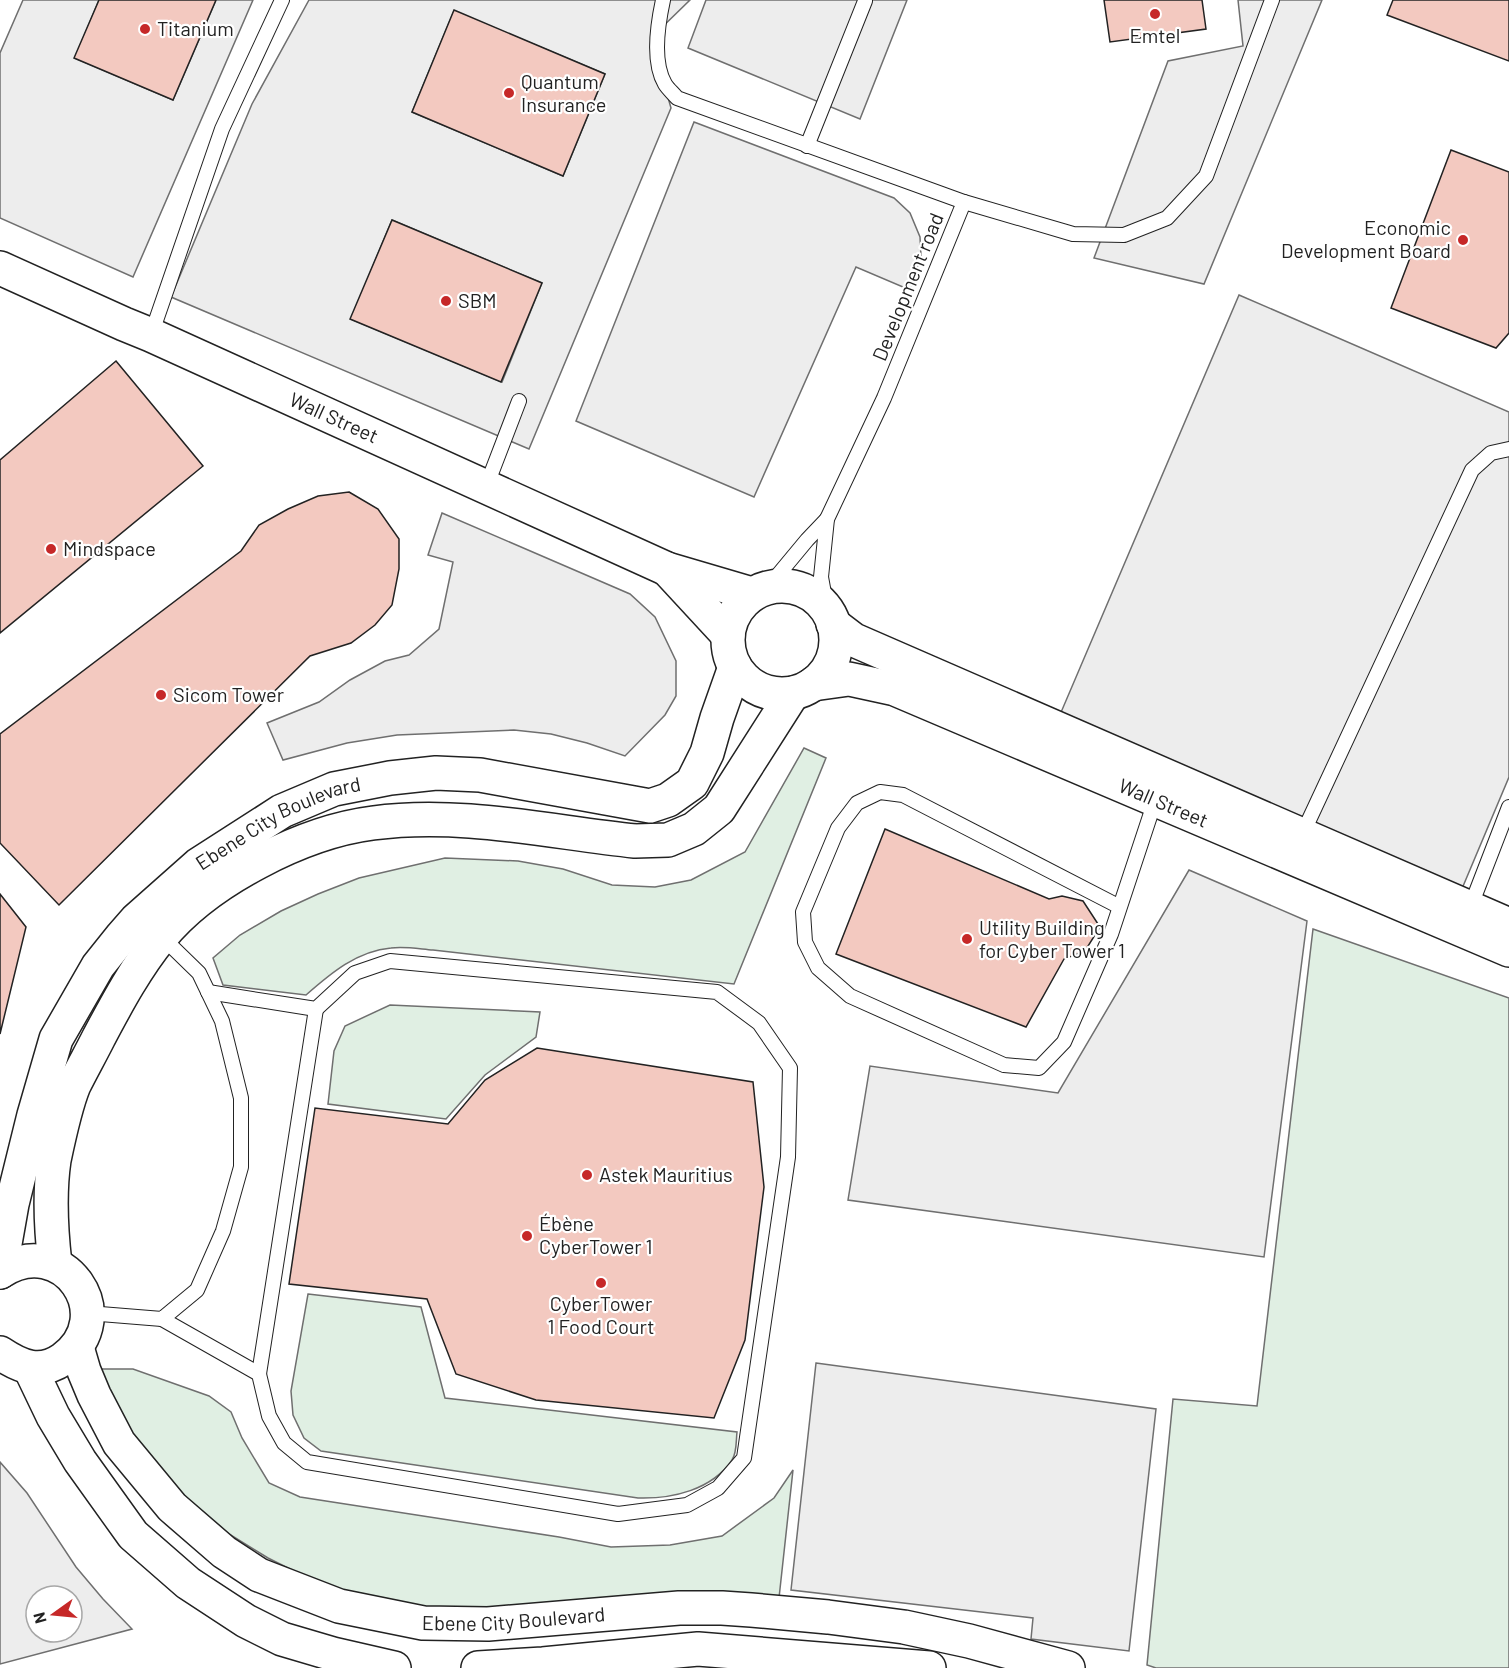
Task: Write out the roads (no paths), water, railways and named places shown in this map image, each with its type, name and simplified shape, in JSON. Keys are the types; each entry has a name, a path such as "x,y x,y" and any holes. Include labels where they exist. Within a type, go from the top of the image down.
{"street":[{"name":"Wall Street","path":"0,268 151,334 667,569 760,590"},
{"name":"Wall Street","path":"667,569 728,635"},
{"path":"830,617 836,639 833,657 825,672 803,689 776,694 760,689 746,681 735,667 729,652 728,635 732,619 740,605 760,590 788,585 801,589 816,597 830,617 854,640 1302,835 1464,919 1509,925"},
{"name":"Ebene City Boulevard","path":"0,1272 13,1264 27,1260 41,1260 55,1264 51,1225 54,1160 73,1088 108,1020 136,973 144,933 135,920 198,865 282,811 334,789 353,784 436,773 480,775 650,806 668,800 692,783 708,753 717,718 735,667"},
{"name":"Wall Street","path":"803,689 849,679 896,690 1155,801 1464,919 1509,950"},
{"name":"Ebene City Boulevard","path":"0,1272 12,1204 56,1039 98,966 144,933 269,855 320,835 372,823 433,818 635,841 668,840 694,830 719,809 803,689"},
{"path":"0,1353 18,1365 30,1368 47,1367 77,1347 86,1329 88,1314 86,1298 79,1284 68,1272 55,1264"},
{"name":"Ebene City Boulevard","path":"77,1347 94,1395 119,1443 172,1508 224,1552 259,1575 339,1606 423,1623 488,1624 679,1608 751,1610 904,1627 969,1641 1068,1668"},
{"path":"30,1368 53,1416 80,1461 133,1534 188,1583 246,1621 282,1639 394,1668"},
{"path":"478,1668 543,1664 698,1648 929,1668"}],"lane":[{"path":"151,334 222,129 282,0"},
{"name":"Development road","path":"663,0 658,24 658,64 664,83 677,98 964,202 884,398 827,519"},
{"path":"964,202 1073,234 1124,235 1167,218 1206,176 1272,0"},
{"path":"807,146 866,1"},
{"path":"486,487 519,401"},
{"path":"1302,835 1472,470 1491,453 1509,450"},
{"path":"760,590 827,519"},
{"path":"827,519 821,577 830,617"},
{"path":"1120,907 903,795 880,792 857,803 838,828 803,912 805,942 818,968 850,996 1004,1065 1039,1068 1064,1042 1111,934 1120,907 1155,801"},
{"path":"1464,919 1509,807"},
{"path":"144,933 199,973 222,1021 241,1098 241,1167 223,1231 197,1290 162,1319"},
{"path":"390,961 717,992 759,1023 790,1068 788,1157 744,1458 718,1488 687,1505 618,1514 307,1462 284,1443 269,1416 259,1374 316,1009 355,974 390,961"},
{"path":"208,992 316,1009"},
{"path":"88,1314 162,1319 259,1374"}],"place":[{"name":"Emtel","path":"1155,14"},
{"name":"Titanium","path":"145,29"},
{"name":"Quantum Insurance","path":"509,93"},
{"name":"Economic Development Board","path":"1463,240"},
{"name":"SBM","path":"446,301"},
{"name":"Mindspace","path":"51,549"},
{"name":"Sicom Tower","path":"161,695"},
{"name":"Utility Building for Cyber Tower 1","path":"967,939"},
{"name":"Astek Mauritius","path":"587,1175"},
{"name":"Ébène CyberTower 1","path":"527,1236"},
{"name":"CyberTower 1 Food Court","path":"601,1283"}]}
